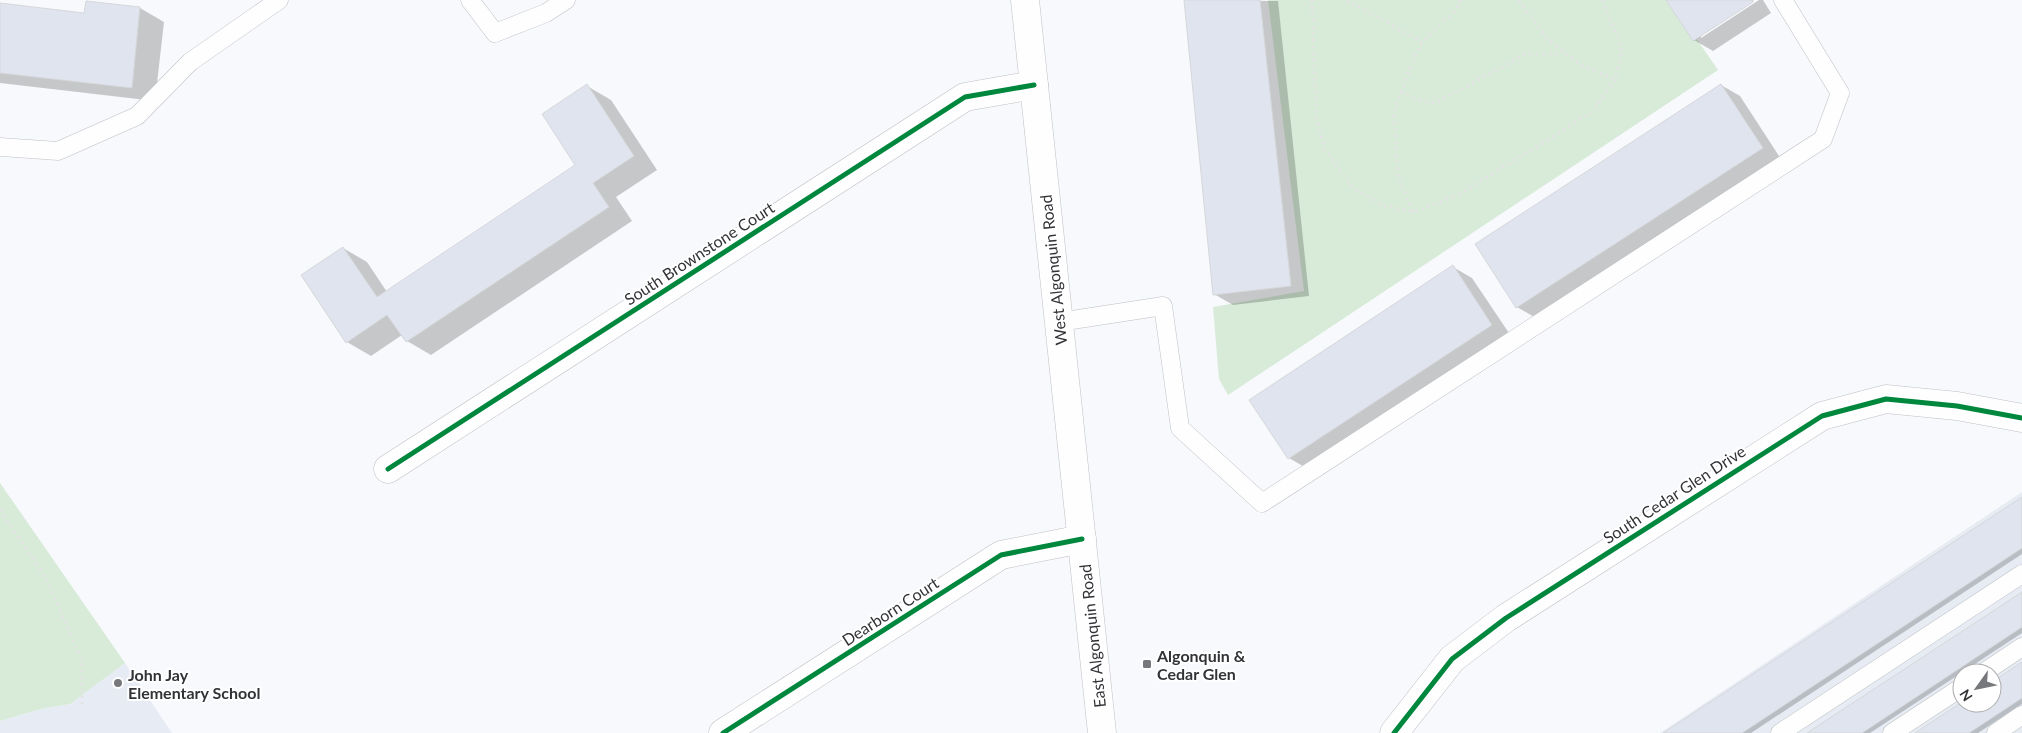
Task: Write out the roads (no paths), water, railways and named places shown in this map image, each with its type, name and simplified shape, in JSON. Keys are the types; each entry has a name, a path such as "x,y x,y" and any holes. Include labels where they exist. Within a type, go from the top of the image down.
{"street":[{"name":"West Algonquin Road","path":"1025,0 1082,539"},
{"name":"South Brownstone Court","path":"388,469 965,97 1034,85"},
{"name":"South Cedar Glen Drive","path":"1394,733 1452,659 1506,618 1822,416 1886,399 1957,406 2022,418"},
{"name":"Dearborn Court","path":"723,733 1001,555 1082,539"},
{"name":"East Algonquin Road","path":"1082,539 1102,733"}],"lane":[{"path":"0,147 58,151 137,116 190,62 279,0"},
{"path":"470,0 495,33 546,13 566,0"},
{"path":"1059,322 1163,306 1180,428 1262,503 1823,139 1840,93 1783,0"},
{"path":"1780,733 2022,574"},
{"path":"1998,663 2022,647"},
{"path":"1892,733 1952,694"},
{"path":"1996,733 2022,716"}],"place":[{"name":"Algonquin & Cedar Glen","path":"1147,664"},
{"name":"John Jay Elementary School","path":"118,683"}]}
